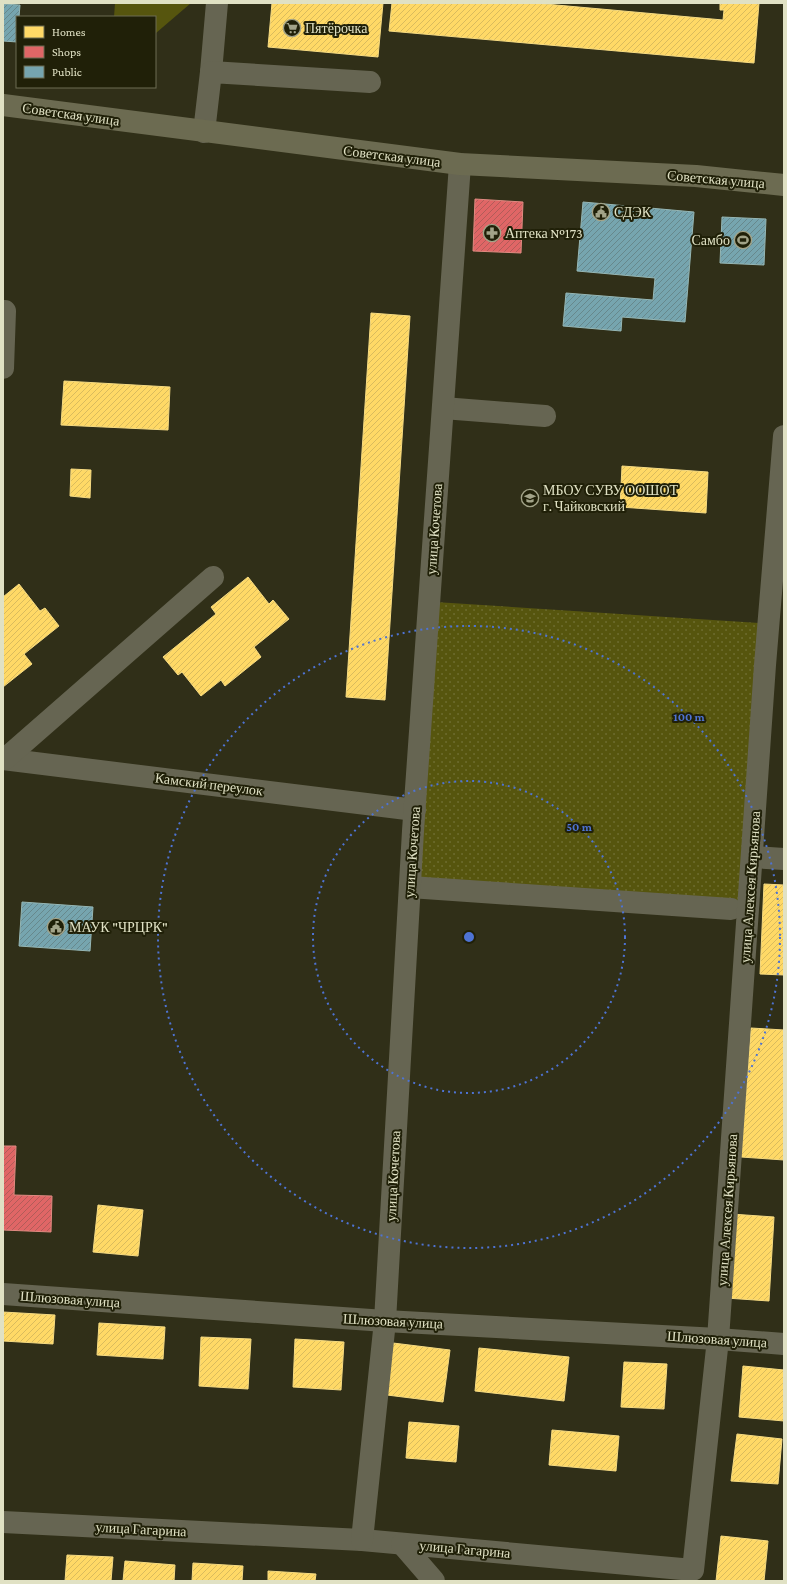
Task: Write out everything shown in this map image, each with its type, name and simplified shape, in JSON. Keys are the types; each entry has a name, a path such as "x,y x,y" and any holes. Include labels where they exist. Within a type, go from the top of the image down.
{"main road":[{"name":"Советская улица","path":"3,105 460,164 696,176 784,185"}],"street":[{"path":"204,132 217,3"},
{"path":"211,72 370,82"},
{"name":"улица Кочетова","path":"362,1540 385,1320 410,887 460,164"},
{"path":"3,311 5,311 3,368"},
{"path":"443,408 545,416"},
{"name":"улица Алексея Кирьянова","path":"718,1339 752,857 774,666 784,436"},
{"path":"4,759 213,577"},
{"name":"Камский переулок","path":"4,759 415,810"},
{"path":"752,857 784,859"},
{"path":"410,887 732,909"},
{"name":"Шлюзовая улица","path":"3,1294 385,1320 784,1344"},
{"name":"улица Гагарина","path":"3,1522 362,1540 693,1570 718,1339"},
{"path":"402,1544 434,1581"}],"shaded area":[{"path":"115,3 191,3 156,33 156,16 114,16"},
{"path":"435,602 759,623 740,905 416,883"}],"building: Homes":[{"path":"272,3 383,3 378,57 268,47"},
{"path":"392,3 534,3 723,20 724,10 720,10 720,3 759,3 754,63 389,31"},
{"path":"371,313 410,316 385,700 346,697"},
{"path":"64,381 170,387 168,430 61,425"},
{"path":"622,466 708,472 706,513 620,507"},
{"path":"71,469 91,470 90,498 70,496"},
{"path":"248,577 269,604 273,600 289,619 254,647 261,657 225,686 221,680 201,696 182,672 178,675 163,657 216,614 211,607"},
{"path":"19,584 40,611 45,608 59,626 24,654 32,664 3,687 3,597"},
{"path":"764,884 784,885 784,975 760,974"},
{"path":"751,1028 784,1030 784,1160 741,1157"},
{"path":"98,1205 143,1210 138,1256 93,1252"},
{"path":"731,1214 774,1217 769,1301 726,1298"},
{"path":"3,1312 55,1315 53,1344 3,1341"},
{"path":"99,1323 165,1327 163,1359 97,1355"},
{"path":"201,1337 251,1339 248,1389 199,1386"},
{"path":"295,1339 344,1342 341,1390 293,1387"},
{"path":"393,1343 450,1350 443,1402 387,1395"},
{"path":"479,1348 569,1357 564,1401 475,1391"},
{"path":"624,1362 667,1364 664,1409 621,1407"},
{"path":"743,1366 784,1370 784,1421 739,1417"},
{"path":"409,1422 459,1426 456,1462 406,1458"},
{"path":"552,1430 619,1436 616,1471 549,1465"},
{"path":"737,1434 782,1439 778,1484 731,1481"},
{"path":"721,1536 768,1541 764,1581 716,1581"},
{"path":"67,1555 113,1557 111,1581 65,1581"},
{"path":"125,1561 175,1565 174,1581 123,1581"},
{"path":"193,1563 243,1566 242,1581 192,1581"},
{"path":"268,1571 316,1574 315,1581 268,1581"}],"building: Shops":[{"path":"475,199 523,202 521,253 473,251"},
{"path":"3,1146 16,1146 14,1195 52,1196 51,1232 3,1230"}],"building: Public":[{"path":"3,4 20,5 19,16 16,16 16,42 3,41"},
{"path":"583,202 694,212 685,322 622,317 621,331 563,326 566,293 653,300 655,278 577,271"},
{"path":"722,217 766,219 764,265 720,263"},
{"name":"МАУК \"ЧРЦРК\"","path":"22,902 93,907 90,951 19,946"}],"place":[{"name":"Пятёрочка","path":"292,28"},
{"name":"СДЭК","path":"601,212"},
{"name":"Аптека №173","path":"492,233"},
{"name":"Самбо","path":"743,240"},
{"name":"МБОУ СУВУ ООШОТ г. Чайковский","path":"530,498"},
{"name":"МАУК \"ЧРЦРК\"","path":"56,927"}]}
